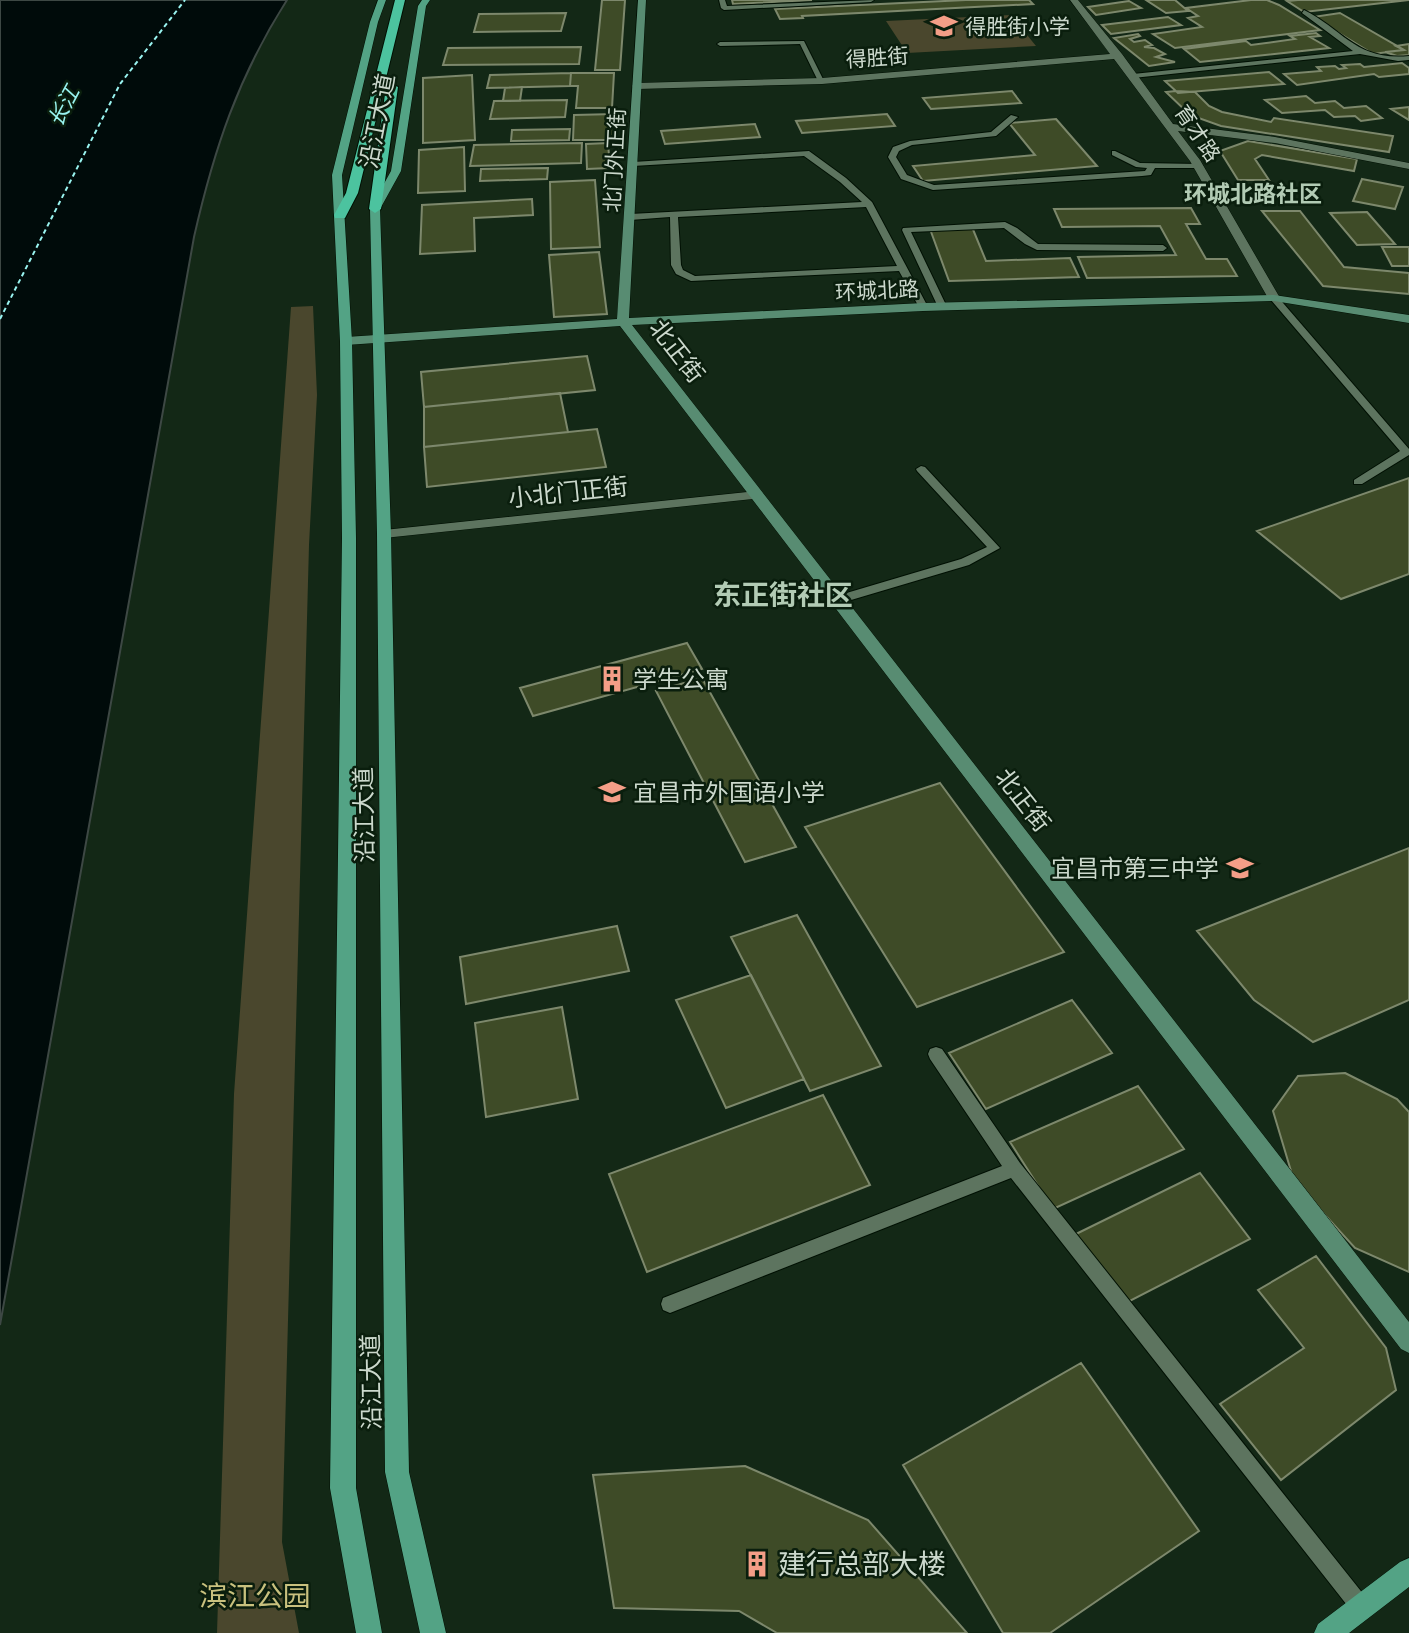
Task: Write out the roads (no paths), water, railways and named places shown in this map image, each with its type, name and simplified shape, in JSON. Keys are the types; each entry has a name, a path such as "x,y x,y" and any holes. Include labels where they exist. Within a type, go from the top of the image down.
{"highway":[{"path":"340,215 352,193 400,0"},
{"path":"375,209 389,101 408,11 414,0"}],"main road":[{"name":"沿江大道","path":"369,1633 343,1488 349,552 346,341 337,175 374,22 382,0"},
{"name":"沿江大道","path":"426,0 422,6 396,171 375,209 384,534 397,1472 433,1633"},
{"path":"1327,1633 1409,1571"}],"street":[{"name":"北门外正街","path":"623,321 642,0"},
{"name":"育才路","path":"1074,0 1119,56 1199,166 1274,298"},
{"name":"得胜街","path":"637,86 822,81 1119,56"},
{"path":"1172,127 1275,140 1409,166"},
{"name":"环城北路","path":"346,341 623,321 923,307 1274,298 1409,319"},
{"name":"北正街","path":"623,321 1409,1341"},
{"name":"小北门正街","path":"384,534 757,495"}],"lane":[{"path":"722,0 724,8 871,0"},
{"path":"1304,12 1360,52"},
{"path":"720,44 802,41 822,81"},
{"path":"1133,76 1360,52 1398,60 1409,58"},
{"path":"1014,117 993,134 911,143 896,149 892,157 904,177 919,185 933,188 1142,174 1148,173 1151,167"},
{"path":"633,164 806,153 843,180 869,204 923,307"},
{"path":"1115,153 1132,162 1151,167 1199,166"},
{"path":"629,216 869,204"},
{"path":"674,214 679,272 694,279 901,268"},
{"path":"942,307 906,230 1005,225 1019,230 1028,244 1037,247 1163,248"},
{"path":"1274,298 1406,452 1358,482"},
{"path":"837,600 965,562 994,548 921,469"},
{"path":"936,1054 1014,1169 1361,1607"},
{"path":"670,1304 1014,1169"}],"water":[{"name":"长江","path":"0,0 287,0 255,57 230,114 210,174 194,237 0,1325"}],"place":[{"name":"得胜街小学","path":"944,26"},
{"name":"学生公寓","path":"612,679"},
{"name":"宜昌市外国语小学","path":"612,792"},
{"name":"宜昌市第三中学","path":"1240,868"},
{"name":"建行总部大楼","path":"757,1564"}],"district":[{"name":"环城北路社区","path":"1253,194"},
{"name":"东正街社区","path":"783,595"}],"park label":[{"name":"滨江公园","path":"255,1596"}]}
